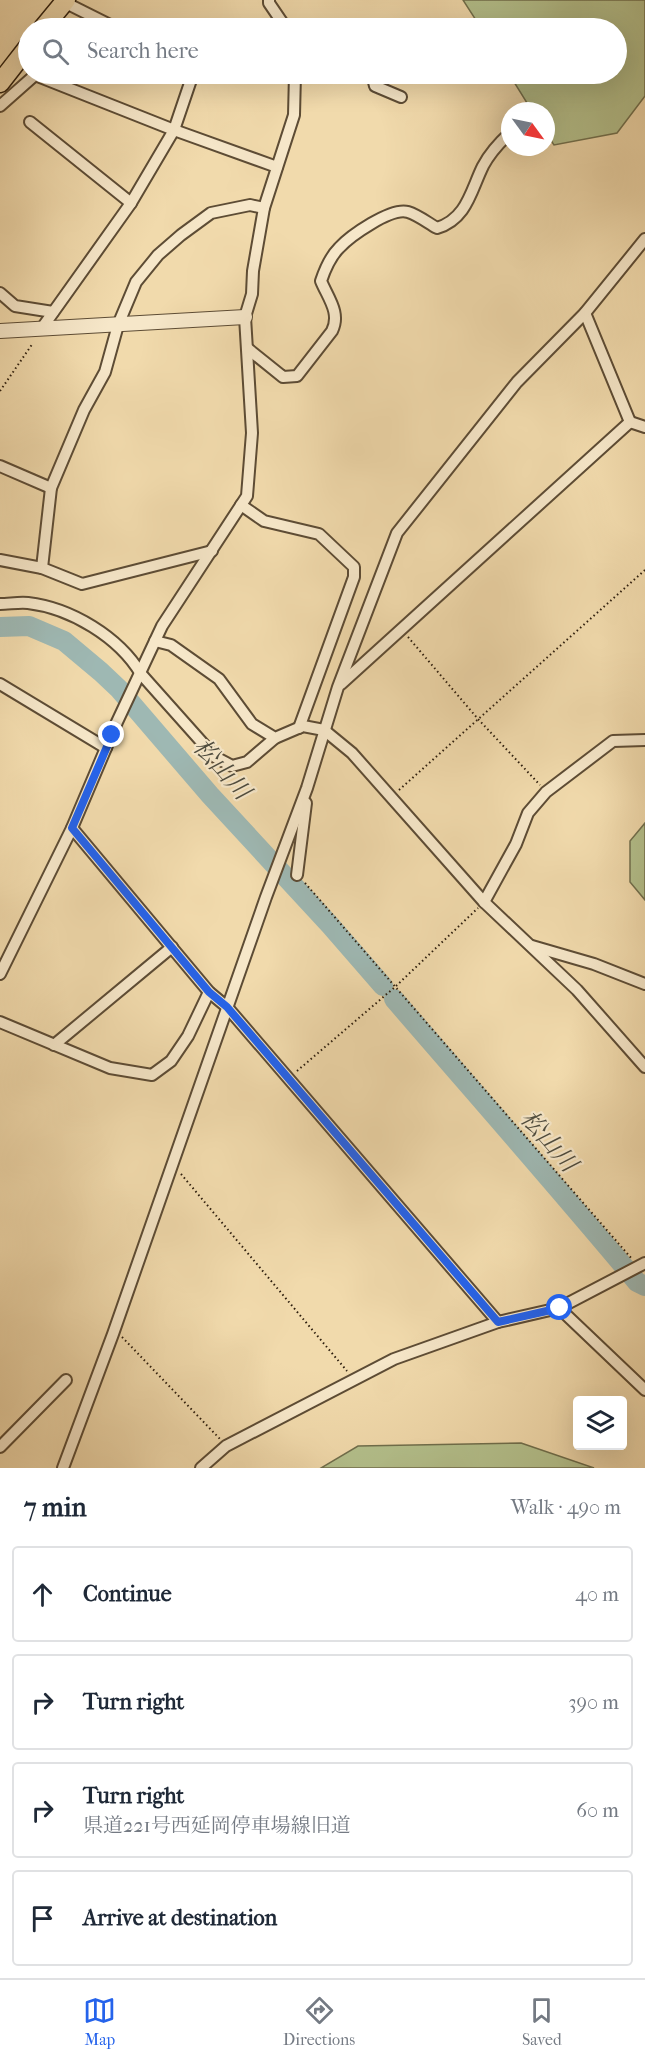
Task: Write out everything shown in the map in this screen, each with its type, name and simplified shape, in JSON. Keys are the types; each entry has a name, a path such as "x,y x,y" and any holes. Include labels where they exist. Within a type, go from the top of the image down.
{"highway":[{"path":"51,18 65,1"},
{"path":"0,83 18,60"}],"street":[{"path":"269,0 279,18"},
{"path":"65,1 97,18"},
{"path":"0,106 25,84"},
{"path":"58,84 174,130 277,167"},
{"path":"42,328 130,203 174,130 190,84"},
{"path":"0,974 72,828 117,722 162,626 189,581 247,496 252,433 245,317 252,294 253,272 264,208 294,115 295,84"},
{"path":"374,84 400,97"},
{"path":"30,122 130,203"},
{"path":"247,348 283,377 297,376 332,331 336,322 336,314 321,281 327,265 339,248 373,223 396,213 407,212 437,228 446,225 462,211 471,198 483,167 501,141"},
{"path":"42,568 51,488 84,410 105,372 118,325 136,282 159,255 211,213 250,205 264,208"},
{"path":"63,1468 307,788 338,687 397,533 518,382 585,313 645,238"},
{"path":"0,293 15,306 53,312"},
{"path":"585,313 630,422 645,427"},
{"path":"0,331 245,317"},
{"path":"338,687 630,422"},
{"path":"0,466 51,488"},
{"path":"241,506 264,521 319,534 354,567 354,577 299,728"},
{"path":"0,560 42,568 82,584 212,550"},
{"path":"0,604 28,603 65,613 98,629 132,659 141,674 215,757 232,766 247,762 275,738 303,726 324,730 352,753 484,902 577,990 645,1067"},
{"path":"155,641 171,645 219,679 252,724 275,738"},
{"path":"0,684 106,748"},
{"path":"484,902 516,844 528,813 546,792 613,741 645,741"},
{"path":"297,875 307,788"},
{"path":"72,828 209,992 227,1007 498,1322"},
{"path":"530,946 594,964 645,984"},
{"path":"54,1045 172,947"},
{"path":"0,1022 110,1068 152,1075 171,1061 188,1036 209,992"},
{"path":"201,1468 226,1446 394,1359 498,1322 560,1308 642,1264"},
{"path":"560,1308 645,1390"},
{"path":"0,1447 66,1380"}],"path":[{"path":"0,391 42,328"},
{"path":"391,797 645,570"},
{"path":"401,628 478,719 546,792"},
{"path":"297,875 642,1264"},
{"path":"288,1079 395,987 484,902"},
{"path":"172,1163 355,1380"},
{"path":"114,1329 226,1446"}],"green space":[{"path":"463,0 645,0 645,96 617,133 555,145 555,102 526,102 515,84 627,84 627,18 475,18"},
{"path":"645,823 645,900 630,882 630,841"},
{"path":"521,1443 594,1468 321,1468 358,1446"}],"waterway":[{"name":"松山川","path":"0,627 29,626 64,641 101,672 119,689 210,795 383,986"},
{"name":"松山川","path":"394,999 637,1282 645,1286"}],"route":[{"path":"112,735 72,828 209,992 227,1007 498,1322 560,1308"}]}
